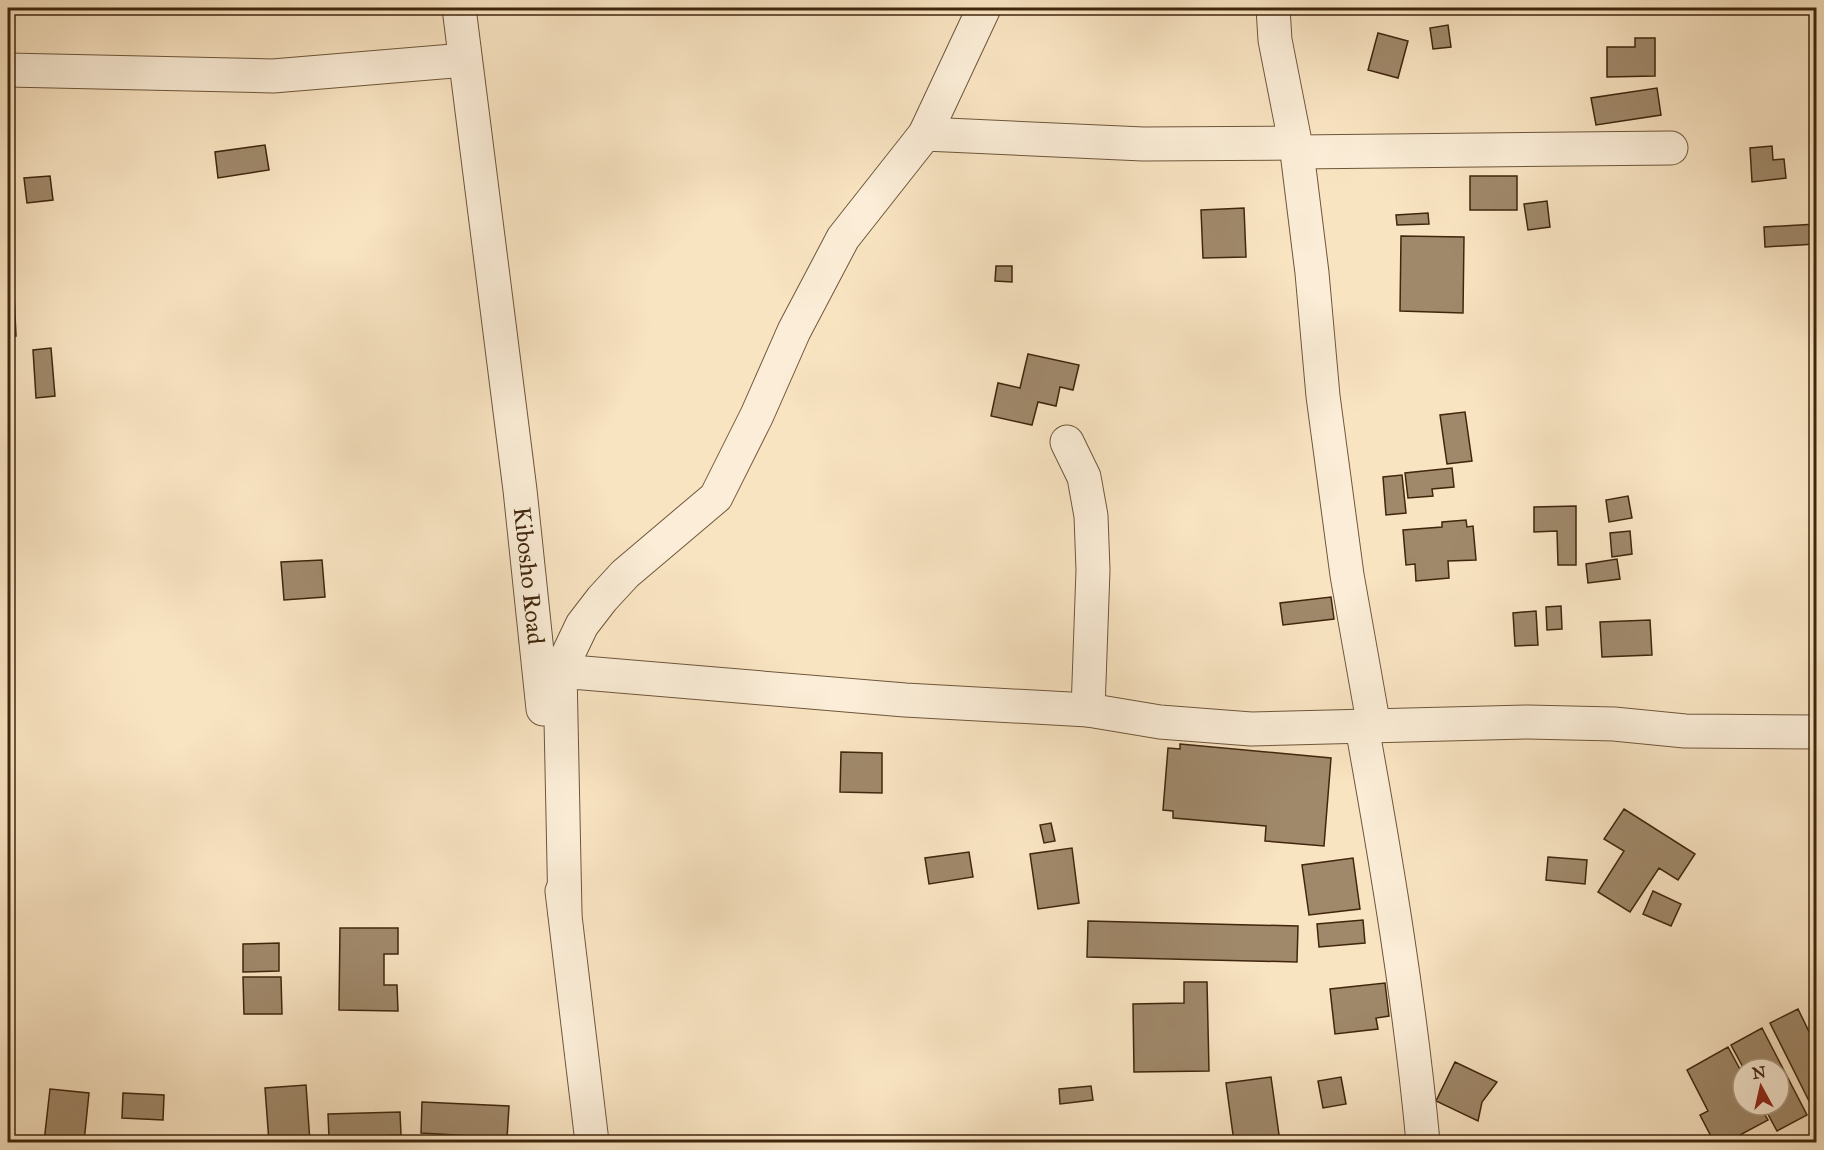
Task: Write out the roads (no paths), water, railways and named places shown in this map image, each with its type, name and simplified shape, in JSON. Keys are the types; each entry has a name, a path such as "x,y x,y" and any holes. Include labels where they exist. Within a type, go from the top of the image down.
{"street":[{"name":"Kibosho Road","path":"459,8 518,478 592,1143"},
{"path":"565,913 560,671 582,625 602,599 625,574 716,497 757,415 794,331 843,238 925,134 984,8"},
{"path":"1273,8 1275,40 1296,147 1312,273 1323,396 1388,872 1413,1032 1423,1143"},
{"path":"8,70 273,75 465,60"},
{"path":"925,134 1143,144 1296,147 1671,148"},
{"path":"1067,442 1084,477 1091,516 1093,570 1088,710"},
{"path":"560,671 904,700 1088,710 1160,722 1251,729 1528,722 1614,724 1685,731 1816,732"}]}
